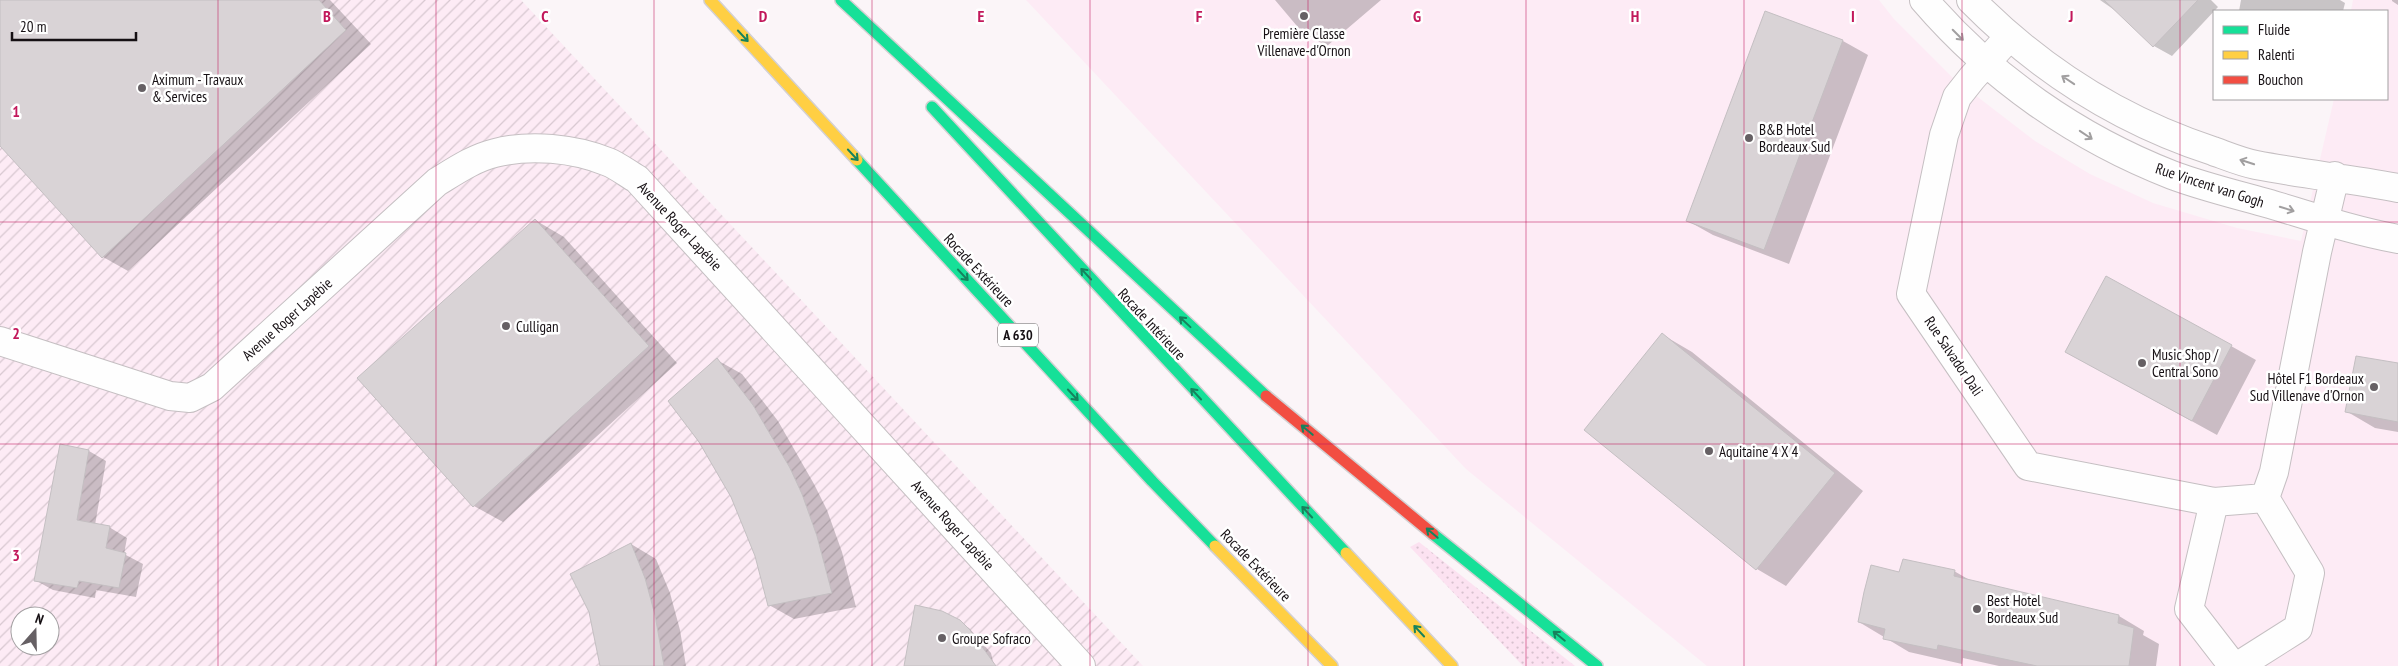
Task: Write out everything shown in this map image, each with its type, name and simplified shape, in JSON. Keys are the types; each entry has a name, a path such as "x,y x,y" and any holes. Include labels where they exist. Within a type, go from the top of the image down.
{"highway":[{"name":"Rocade Extérieure","path":"710,0 1152,481 1332,666"},
{"path":"833,0 894,66"},
{"path":"842,0 1246,379 1597,666"},
{"name":"Rocade Intérieure","path":"921,95 1218,417 1452,666"}],"street":[{"name":"Rue Vincent van Gogh","path":"1924,0 1985,63 2025,94 2093,140 2173,175 2365,233 2398,239"},
{"path":"1971,0 2010,37 2043,64 2107,106 2182,141 2254,164 2398,188"},
{"name":"Rue Salvador Dali","path":"2010,37 1985,63 1957,98 1944,135 1911,294 2028,466 2214,502 2265,498"},
{"name":"Avenue Roger Lapébie","path":"0,341 170,396 190,398 212,387 437,182 465,165 494,153 520,148 550,149 580,154 609,162 638,180 1081,666"},
{"path":"2238,666 2298,628 2310,573 2265,498 2274,472 2315,261 2335,176"},
{"path":"2214,502 2189,609 2232,666"}],"shaded area":[{"path":"0,0 521,0 1143,666 0,666"},
{"path":"1026,0 1879,0 1894,19 1953,78 2035,141 2090,174 2153,203 2237,228 2301,241 2334,100 2388,100 2388,10 2351,10 2353,0 2398,0 2398,666 1707,666 1466,469"},
{"path":"1419,542 1575,666 1523,666 1410,547"}],"building":[{"name":"Aximum - Travaux & Services","path":"0,0 319,0 346,30 102,258 0,146"},
{"path":"2104,0 2198,0 2153,47"},
{"name":"B&B Hotel Bordeaux Sud","path":"1765,11 1843,40 1764,250 1686,221"},
{"path":"535,219 649,346 473,507 357,378"},
{"path":"2106,276 2232,345 2192,421 2065,352"},
{"name":"Aquitaine 4 X 4","path":"1662,333 1835,473 1756,570 1584,430"},
{"name":"Hôtel F1 Bordeaux Sud Villenave d'Ornon","path":"2356,356 2398,363 2398,422 2345,412"},
{"path":"717,358 753,405 790,468 802,494 817,536 832,593 768,606 755,556 731,497 699,442 668,401"},
{"path":"60,444 89,450 77,520 110,526 106,548 126,553 119,588 79,581 77,588 34,581"},
{"path":"631,543 645,578 655,615 664,666 600,666 589,612 570,574"},
{"name":"Best Hotel Bordeaux Sud","path":"1903,559 1955,570 1954,576 2119,615 2118,623 2134,628 2129,666 2037,666 1938,645 1937,650 1883,639 1885,629 1858,622 1864,592 1871,565 1899,572"},
{"name":"Groupe Sofraco","path":"915,605 942,611 960,620 970,630 996,666 904,666"}],"traffic: fast":[{"path":"841,0 1266,396"},
{"path":"932,107 1346,553"},
{"path":"857,160 1152,481 1215,546"},
{"path":"1433,534 1597,666"}],"traffic: slow":[{"path":"710,0 857,160"},
{"path":"1215,546 1332,666"},
{"path":"1346,553 1452,666"}],"traffic: jam":[{"path":"1266,396 1433,534"}],"place":[{"name":"Première Classe Villenave-d'Ornon","path":"1304,16"},
{"name":"Aximum - Travaux & Services","path":"142,88"},
{"name":"B&B Hotel Bordeaux Sud","path":"1749,138"},
{"name":"Culligan","path":"506,326"},
{"name":"Music Shop / Central Sono","path":"2142,363"},
{"name":"Hôtel F1 Bordeaux Sud Villenave d'Ornon","path":"2374,387"},
{"name":"Aquitaine 4 X 4","path":"1709,451"},
{"name":"Best Hotel Bordeaux Sud","path":"1977,609"},
{"name":"Groupe Sofraco","path":"942,638"}]}
